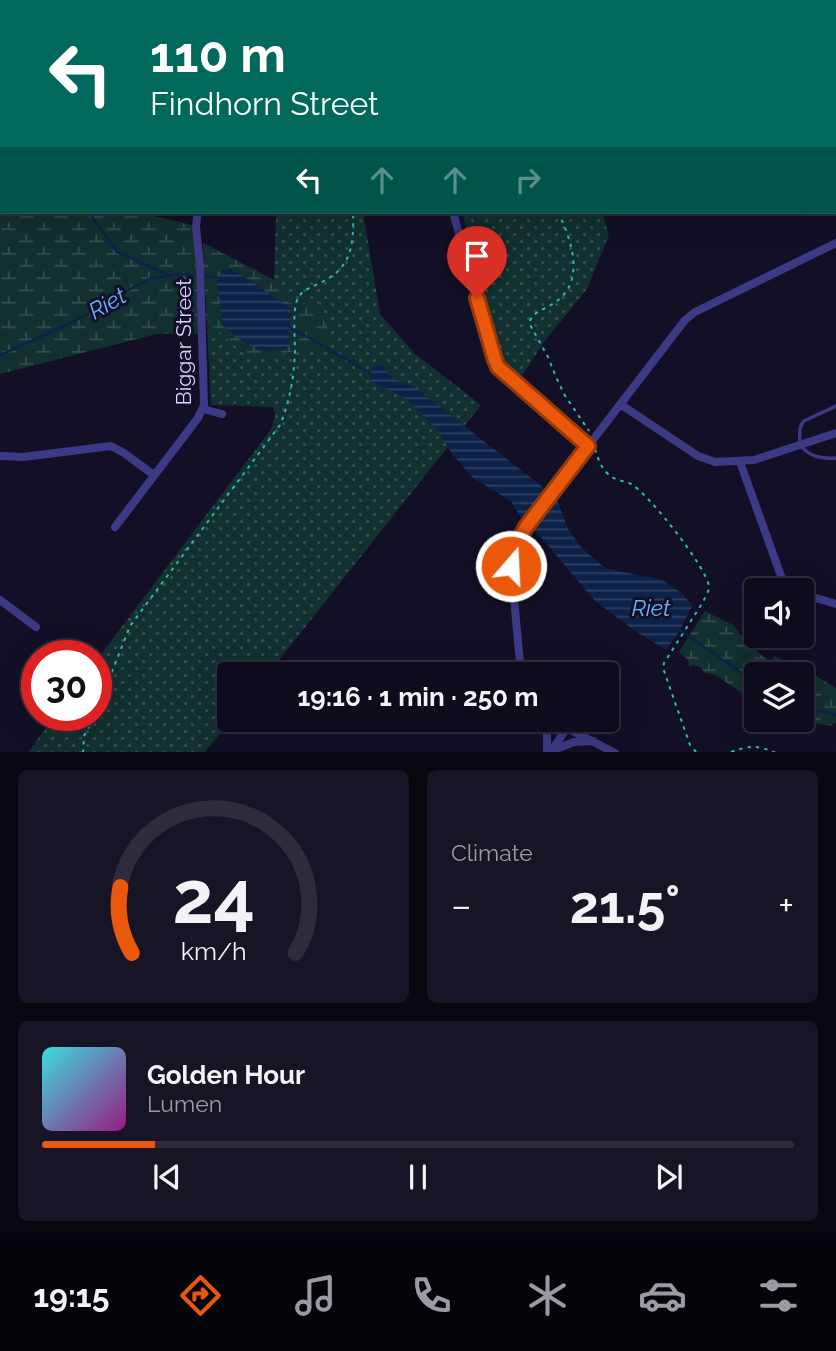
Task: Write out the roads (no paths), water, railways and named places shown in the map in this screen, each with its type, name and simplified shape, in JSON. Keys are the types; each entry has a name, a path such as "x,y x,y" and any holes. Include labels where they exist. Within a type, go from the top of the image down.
{"street":[{"name":"Biggar Street","path":"115,527 203,409 198,214"},
{"path":"454,214 498,367 590,443"},
{"path":"520,662 511,566 515,546 526,527 685,320 695,312 836,243"},
{"path":"620,404 702,459 715,462 740,462 762,458 836,433"},
{"path":"203,409 222,415"},
{"path":"0,456 23,457 111,446 155,475"},
{"path":"740,462 782,578"},
{"path":"814,598 836,604"},
{"path":"0,600 36,627"},
{"path":"547,732 549,752"},
{"path":"549,752 564,732"},
{"path":"575,732 615,752"},
{"path":"549,752 574,743 593,741"}],"lane":[{"path":"836,406 802,422 800,430 800,445 812,455 836,458"}],"water":[{"path":"230,269 291,309 289,347 270,350 253,347 223,326 217,284 222,271"},
{"name":"Riet","path":"377,365 383,366 393,379 413,386 539,484 558,502 568,529 581,547 605,568 663,580 684,595 692,606 666,650 594,600 520,516 511,501 473,478 453,455 436,428 405,398 371,382 370,373"}],"waterway":[{"path":"91,214 117,252 169,275"},
{"name":"Riet","path":"0,355 69,324 148,279 180,274 219,278"},
{"name":"Riet","path":"290,327 370,373"},
{"name":"Riet","path":"680,630 744,675"},
{"name":"Riet","path":"814,710 836,715"}]}
